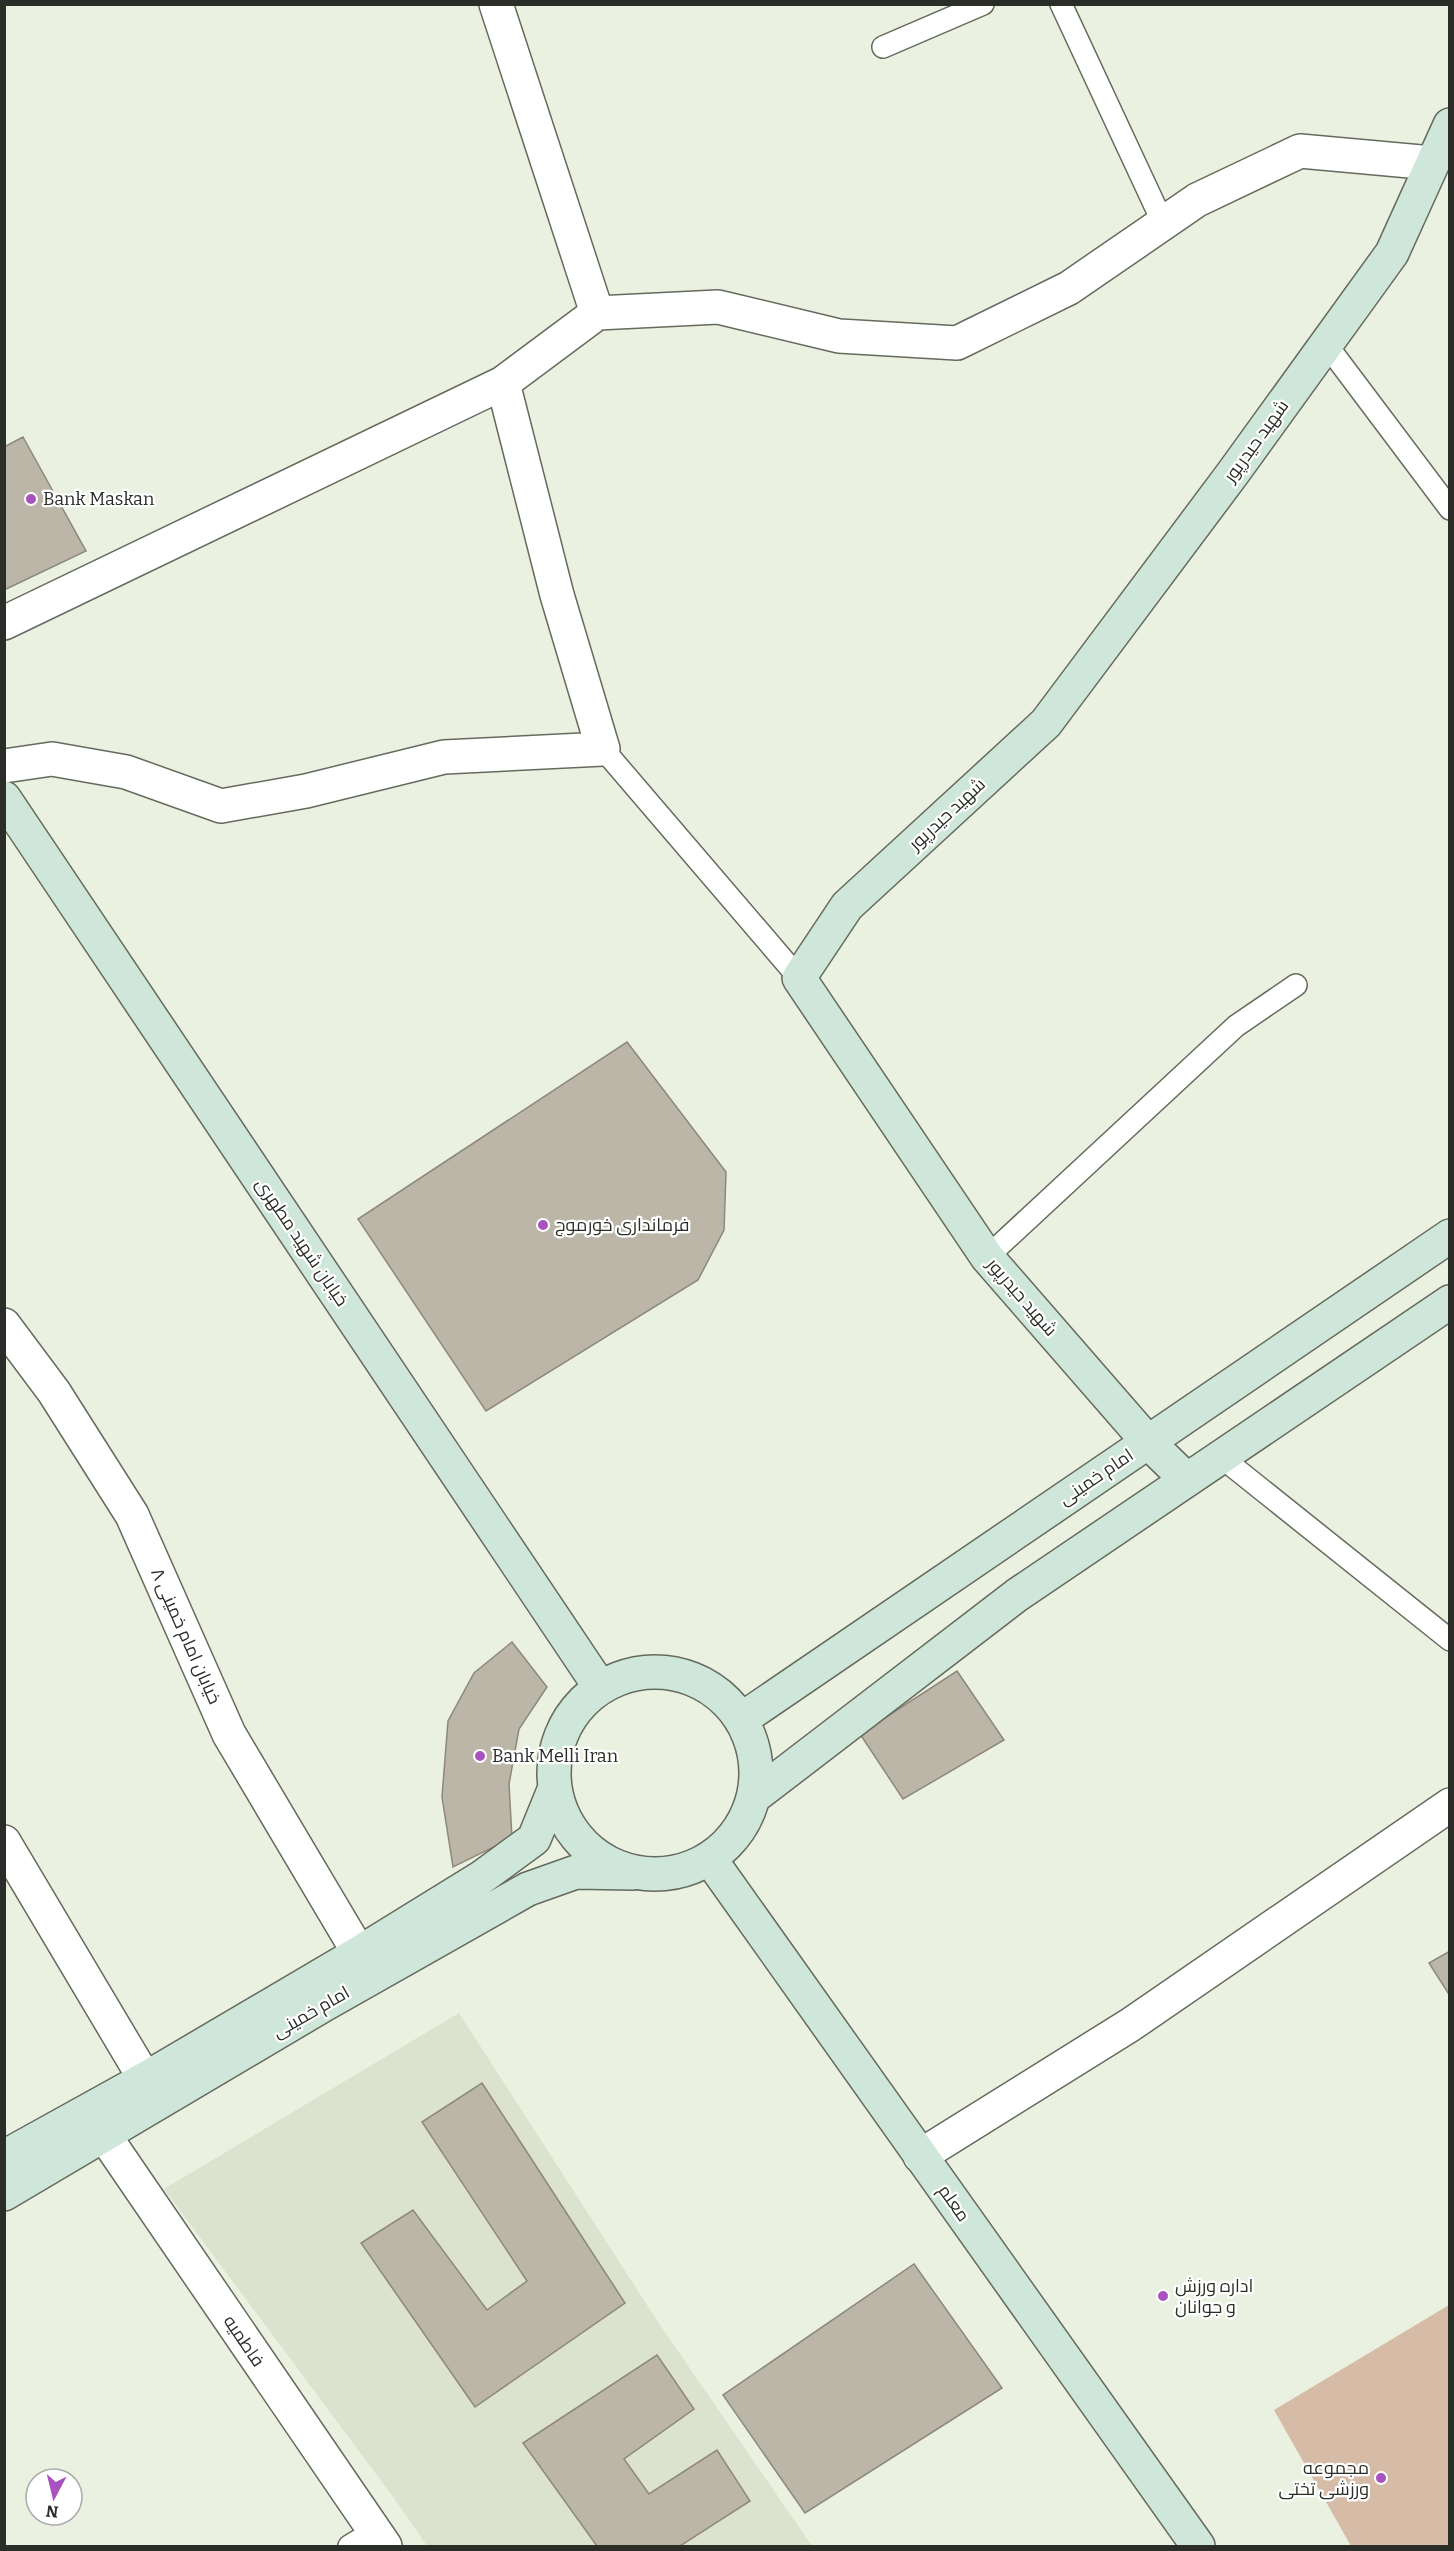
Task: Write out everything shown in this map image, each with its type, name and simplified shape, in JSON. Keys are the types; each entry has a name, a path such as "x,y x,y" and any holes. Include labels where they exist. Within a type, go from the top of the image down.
{"main road":[{"name":"شهید حیدرپور","path":"1187,1480 1148,1442 987,1257 799,978 847,906 1046,723 1233,473 1392,253 1449,125"},
{"name":"خیابان شهید مطهری","path":"4,798 600,1687"},
{"name":"امام خمینی","path":"742,1719 1449,1236"},
{"path":"755,1796 1017,1595 1449,1302"},
{"path":"638,1672 678,1673 714,1689 742,1719 756,1756 755,1796 739,1832 710,1859 672,1874 633,1873 596,1857 568,1827 554,1790 555,1751 571,1714 600,1687 638,1672"},
{"name":"امام خمینی","path":"4,2157 144,2079 359,1953 482,1877 534,1839 554,1790"},
{"name":"معلم","path":"710,1859 1198,2547"},
{"name":"امام خمینی","path":"4,2194 325,2004 528,1889 576,1872 633,1873"}],"street":[{"path":"496,4 597,313"},
{"path":"4,623 503,383 597,313 718,307 839,336 957,343 1069,288 1197,200 1300,151 1432,164"},
{"path":"4,766 52,759 126,772 220,806 306,791 444,757 603,749 557,595 503,383"},
{"name":"خیابان امام خمینی ۸","path":"4,1325 54,1392 132,1515 229,1734 359,1953"},
{"path":"920,2156 1130,2025 1449,1805"},
{"path":"4,1842 144,2079"},
{"name":"فاطمیه","path":"104,2135 370,2541"}],"lane":[{"path":"883,46 983,4"},
{"path":"1061,4 1163,223"},
{"path":"1326,344 1449,509"},
{"path":"603,749 799,978"},
{"path":"987,1257 1236,1026 1296,985"},
{"path":"1221,1457 1449,1640"}],"shaded area":[{"path":"459,2013 658,2322 812,2546 427,2546 164,2189"},
{"name":"مجموعه ورزشی تختی","path":"1449,2305 1449,2546 1351,2546 1274,2410"}],"building":[{"name":"Bank Maskan","path":"23,437 86,551 4,590 4,447"},
{"name":"فرمانداری خورموج","path":"627,1042 726,1172 724,1230 698,1280 486,1411 358,1219"},
{"name":"Bank Melli Iran","path":"512,1642 547,1687 519,1729 509,1784 512,1838 453,1867 442,1797 448,1721 474,1673"},
{"path":"957,1671 1004,1740 903,1799 860,1734"},
{"path":"1450,1951 1450,1996 1429,1963"},
{"path":"482,2083 625,2303 475,2407 361,2243 413,2210 487,2310 527,2281 422,2122"},
{"path":"914,2264 1002,2388 805,2513 723,2395"},
{"path":"657,2355 694,2409 624,2459 649,2494 717,2450 750,2501 680,2546 597,2546 523,2443"}],"place":[{"name":"Bank Maskan","path":"31,499"},
{"name":"فرمانداری خورموج","path":"543,1225"},
{"name":"Bank Melli Iran","path":"480,1756"},
{"name":"اداره ورزش و جوانان","path":"1163,2296"},
{"name":"مجموعه ورزشی تختی","path":"1381,2478"}]}
